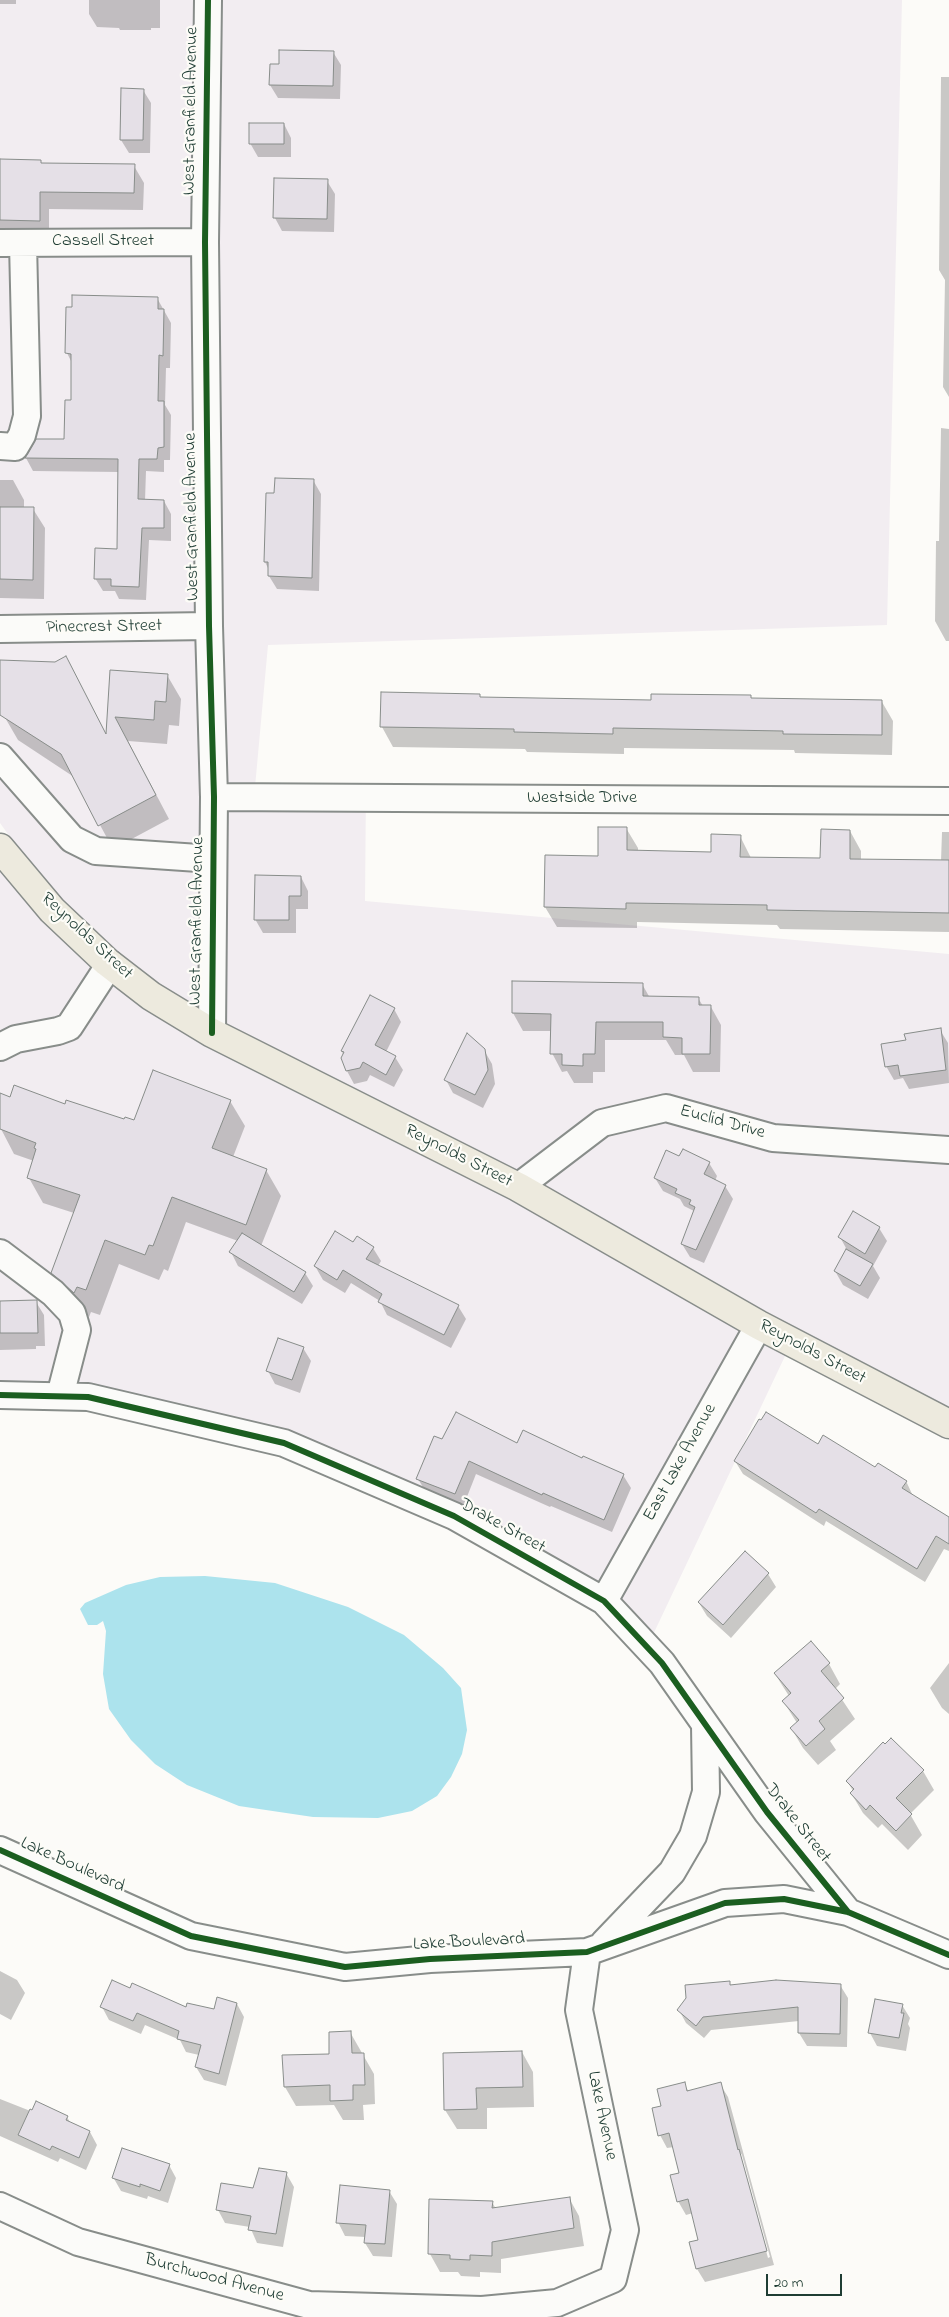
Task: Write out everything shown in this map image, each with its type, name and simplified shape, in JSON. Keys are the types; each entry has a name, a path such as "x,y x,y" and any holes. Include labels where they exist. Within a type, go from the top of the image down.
{"main road":[{"name":"Reynolds Street","path":"0,848 52,910 110,964 152,996 212,1033 518,1187 759,1325 949,1424"}],"street":[{"name":"West Granfield Avenue","path":"208,0 205,242 209,626 214,797 212,1033"},
{"name":"Cassell Street","path":"11,243 205,242"},
{"path":"0,446 14,447 22,435 26,416 11,243"},
{"name":"Pinecrest Street","path":"0,629 209,626"},
{"path":"0,757 72,839 96,851 213,859"},
{"name":"Westside Drive","path":"214,797 949,801"},
{"path":"0,1047 16,1039 58,1031 69,1026 110,964"},
{"name":"Euclid Drive","path":"518,1187 602,1123 666,1108 773,1138 949,1150"},
{"path":"0,1252 53,1293 72,1313 77,1330 60,1396"},
{"name":"East Lake Avenue","path":"604,1601 759,1325"},
{"name":"Drake Street","path":"0,1394 88,1397 284,1442 454,1516 604,1601 662,1663 767,1812 848,1912"},
{"path":"593,1949 672,1872 693,1836 706,1792 705,1725"},
{"name":"Lake Boulevard","path":"0,1850 191,1936 345,1967 593,1949 725,1903 784,1899 848,1912 947,1950"},
{"name":"Lake Avenue","path":"593,1949 579,2010 625,2230 613,2279"},
{"name":"Burchwood Avenue","path":"0,2206 78,2242 310,2305 482,2310 558,2304 613,2279"}],"shaded area":[{"path":"0,0 902,0 887,625 268,645 254,798 366,786 365,901 949,954 949,1409 767,1314 525,1176 219,1022 161,985 117,952 64,901 18,848 0,823"},
{"path":"0,871 42,919 96,971 143,1006 205,1045 510,1199 786,1354 650,1641 409,1488 150,1396 0,1387"}],"water":[{"path":"205,1576 275,1583 348,1607 404,1635 443,1668 461,1688 467,1730 462,1754 451,1777 437,1796 412,1811 378,1818 313,1817 239,1806 187,1785 155,1764 131,1740 109,1709 103,1674 106,1631 103,1621 97,1625 88,1625 80,1609 85,1603 126,1585 160,1577"}],"building":[{"path":"279,50 334,51 333,86 269,85 270,64 279,64"},
{"path":"121,88 144,89 143,140 120,140"},
{"path":"249,123 284,123 284,144 249,144"},
{"path":"0,159 41,160 41,163 135,164 134,193 40,192 40,221 0,220"},
{"path":"274,178 328,179 327,219 273,218"},
{"path":"72,295 158,297 158,309 164,309 163,356 159,355 158,401 164,401 164,447 158,448 157,459 139,459 138,499 164,500 164,528 142,528 139,587 111,586 111,579 94,579 95,548 117,549 118,459 25,458 36,439 64,439 65,400 71,400 71,354 65,353 66,307 72,307"},
{"path":"275,478 314,479 312,578 268,576 268,562 264,562 266,493 274,493"},
{"path":"0,507 34,507 33,580 0,579"},
{"path":"66,656 106,734 110,670 168,674 166,702 155,701 154,720 115,717 156,795 98,826 61,754 0,715 0,660 55,662"},
{"path":"381,692 480,694 480,697 651,700 651,694 751,695 751,698 882,700 882,735 783,734 783,731 613,728 613,734 514,732 514,729 380,727"},
{"path":"598,827 627,827 627,850 711,852 711,834 741,835 740,857 820,858 821,829 850,830 850,859 949,860 949,913 767,910 767,905 626,903 626,909 544,907 545,855 598,856"},
{"path":"255,875 301,876 301,896 289,896 289,920 254,920"},
{"path":"512,981 643,983 643,996 699,997 699,1005 711,1005 710,1054 682,1054 682,1038 663,1037 663,1022 596,1022 595,1054 583,1054 583,1066 562,1065 562,1054 550,1054 551,1014 512,1013"},
{"path":"370,995 395,1008 375,1045 396,1056 386,1075 363,1062 360,1068 346,1071 341,1058 344,1052 341,1051"},
{"path":"941,1028 946,1070 900,1076 898,1065 885,1067 881,1044 906,1040 904,1034"},
{"path":"467,1033 485,1049 488,1070 475,1095 444,1080"},
{"path":"153,1070 231,1100 212,1148 267,1169 246,1225 172,1197 153,1246 149,1245 145,1255 105,1240 86,1290 77,1287 74,1293 51,1273 80,1195 27,1178 36,1143 0,1129 0,1093 10,1097 14,1085 65,1104 66,1100 124,1119 125,1117 134,1120"},
{"path":"683,1149 710,1162 704,1174 726,1185 696,1250 681,1244 695,1207 689,1204 691,1200 675,1193 677,1189 654,1178 666,1150 679,1156"},
{"path":"853,1211 880,1227 865,1254 838,1237"},
{"path":"335,1231 353,1242 357,1236 374,1247 366,1259 459,1305 444,1335 378,1302 382,1294 343,1270 337,1280 314,1266"},
{"path":"242,1233 306,1272 294,1292 229,1252"},
{"path":"846,1249 873,1264 860,1286 834,1271"},
{"path":"37,1300 38,1333 0,1333 0,1301"},
{"path":"278,1338 304,1347 292,1380 266,1371"},
{"path":"456,1412 517,1443 523,1430 582,1458 583,1456 624,1474 604,1520 543,1493 542,1495 469,1461 455,1494 416,1479 434,1436 442,1439"},
{"path":"766,1412 818,1444 823,1435 875,1467 878,1463 907,1481 902,1488 949,1517 949,1544 936,1536 917,1569 819,1509 816,1513 734,1461 759,1419 761,1420"},
{"path":"745,1551 769,1573 723,1625 698,1602"},
{"path":"811,1641 830,1663 821,1671 844,1698 819,1721 825,1729 806,1746 790,1728 799,1720 782,1701 791,1693 774,1673"},
{"path":"891,1738 924,1770 896,1798 912,1814 896,1831 870,1805 866,1810 850,1793 854,1789 846,1781 883,1742 885,1744"},
{"path":"112,1980 130,1988 132,1983 186,2007 187,2003 214,2009 217,1997 237,2003 219,2074 195,2067 201,2045 177,2039 179,2031 137,2013 133,2021 100,2007"},
{"path":"776,1980 841,1984 840,2034 798,2033 798,2007 703,2017 696,2026 677,2010 686,1998 685,1985 730,1981 730,1985"},
{"path":"875,1999 903,2004 901,2013 904,2013 899,2038 868,2033"},
{"path":"351,2031 352,2053 364,2053 365,2085 353,2085 353,2100 330,2101 330,2085 284,2087 282,2055 329,2054 329,2032"},
{"path":"522,2051 523,2087 476,2088 477,2109 444,2110 443,2053"},
{"path":"685,2082 687,2091 721,2082 767,2251 696,2269 689,2242 698,2240 688,2199 677,2202 670,2175 679,2173 669,2133 658,2136 652,2108 661,2106 657,2089"},
{"path":"36,2101 68,2116 66,2120 90,2131 79,2158 52,2146 50,2150 18,2135 30,2109 32,2110"},
{"path":"122,2148 170,2164 160,2191 140,2184 140,2187 112,2178"},
{"path":"259,2168 287,2172 276,2234 248,2230 251,2216 216,2210 221,2183 253,2188"},
{"path":"340,2185 390,2190 385,2244 364,2243 366,2225 336,2223"},
{"path":"570,2197 574,2228 492,2242 492,2256 470,2255 470,2260 450,2259 450,2255 428,2254 429,2199 493,2201 492,2208"}],"cycle path":[{"path":"208,0 205,242 209,626 214,797 212,1033"},
{"path":"0,1395 88,1397 284,1443 454,1516 604,1601 662,1663 767,1812 848,1912"},
{"path":"0,1850 191,1936 345,1967 430,1959 587,1952 725,1903 784,1899 848,1912 949,1955"}]}
